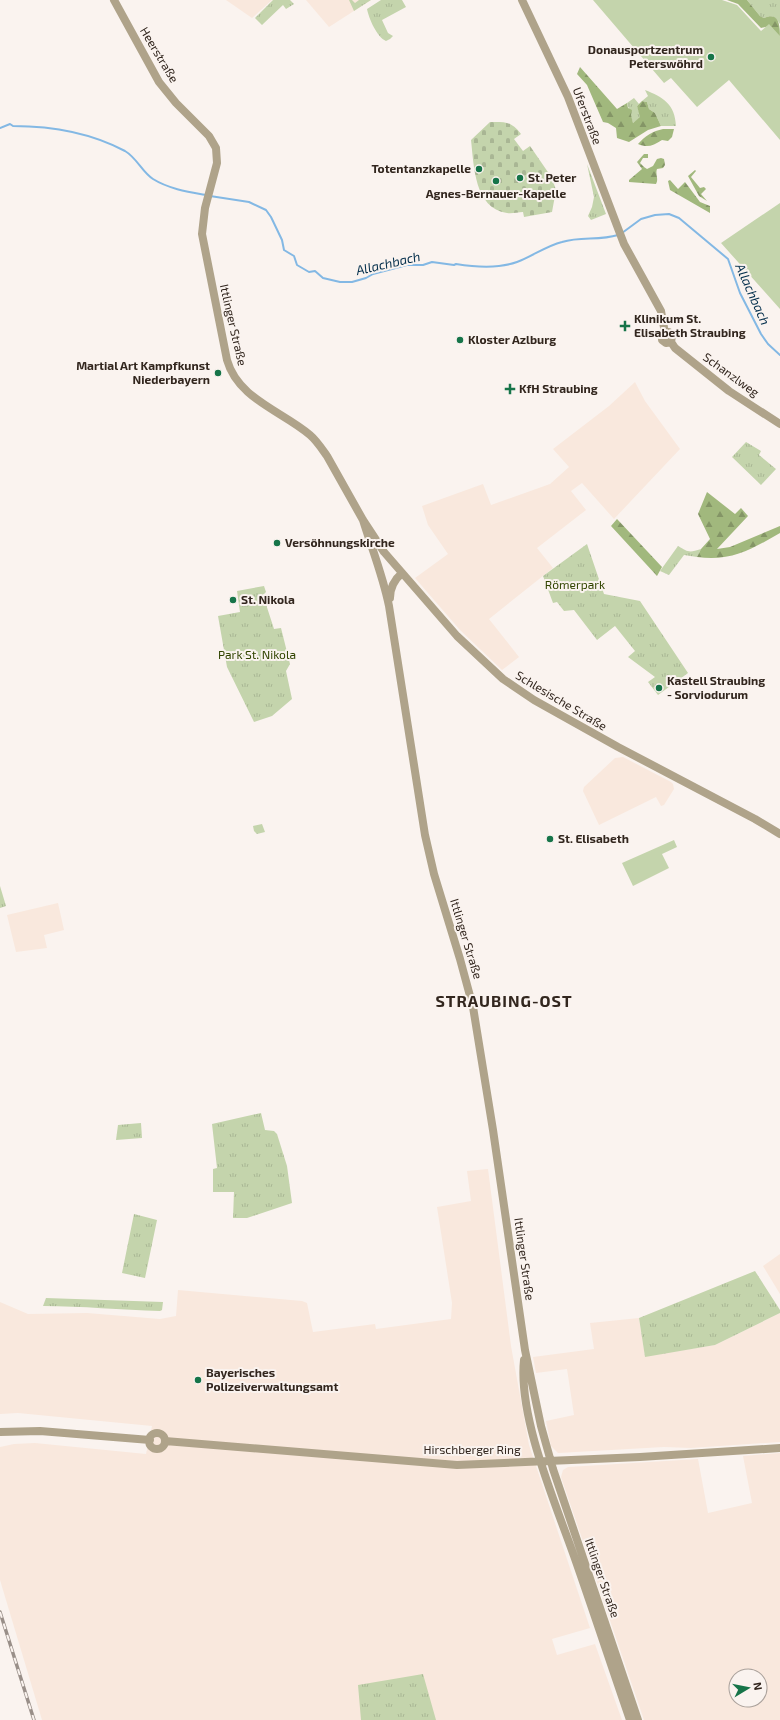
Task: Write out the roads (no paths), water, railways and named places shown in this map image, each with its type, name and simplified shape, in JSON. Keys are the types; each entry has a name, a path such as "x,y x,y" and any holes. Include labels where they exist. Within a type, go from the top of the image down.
{"street":[{"name":"Heerstraße","path":"114,0 159,82 176,103 209,136 216,148 217,156"},
{"name":"Uferstraße","path":"522,0 568,97 624,244 661,311 665,331"},
{"name":"Ittlinger Straße","path":"217,156 205,208 202,228 203,247 229,368 240,384 251,394 301,428 319,444 372,535"},
{"name":"Schanzlweg","path":"665,331 662,335 662,340 666,343 671,342 675,348 729,391 780,424"},
{"name":"Ittlinger Straße","path":"363,520 371,548 383,578 389,606 425,835 434,874 467,984 484,1068 525,1350 541,1426 551,1461 638,1720"},
{"name":"Schlesische Straße","path":"372,535 384,552 466,645 513,687 618,747 756,819 780,834"},
{"name":"Ittlinger Straße","path":"389,606 390,589 394,581 402,573"},
{"name":"Ittlinger Straße","path":"525,1350 524,1384 527,1407 541,1461 630,1720"},
{"name":"Hirschberger Ring","path":"0,1432 40,1431 150,1440 150,1444 157,1449 163,1446 165,1442 430,1464 551,1461 780,1448"}],"waterway":[{"name":"Allachbach","path":"0,128 10,124 13,126 57,129 85,135 125,151 133,157 149,176 159,182 179,190 206,195"},
{"name":"Allachbach","path":"210,196 249,202 266,210 282,240 284,250 294,256 297,265 309,272 315,271 323,278 340,282 352,282 366,278 373,274 407,265 423,265 432,262 479,267 502,266 517,262 550,246 569,240 604,238 618,235"},
{"name":"Allachbach","path":"622,233 641,219 655,215 669,214 679,218 728,259 740,293 761,334 768,344 780,355"}],"railway":[{"path":"0,1612 34,1720"}],"place":[{"name":"Donausportzentrum Peterswöhrd","path":"711,57"},
{"name":"Totentanzkapelle","path":"479,169"},
{"name":"St. Peter","path":"520,178"},
{"name":"Agnes-Bernauer-Kapelle","path":"496,181"},
{"name":"Klinikum St. Elisabeth Straubing","path":"625,326"},
{"name":"Kloster Azlburg","path":"460,340"},
{"name":"Martial Art Kampfkunst Niederbayern","path":"218,373"},
{"name":"KfH Straubing","path":"510,389"},
{"name":"Versöhnungskirche","path":"277,543"},
{"name":"St. Nikola","path":"233,600"},
{"name":"Kastell Straubing - Sorviodurum","path":"659,688"},
{"name":"St. Elisabeth","path":"550,839"},
{"name":"Bayerisches Polizeiverwaltungsamt","path":"198,1380"}],"district":[{"name":"STRAUBING-OST","path":"504,1001"}],"park label":[{"name":"Römerpark","path":"575,585"},
{"name":"Park St. Nikola","path":"257,655"}]}
